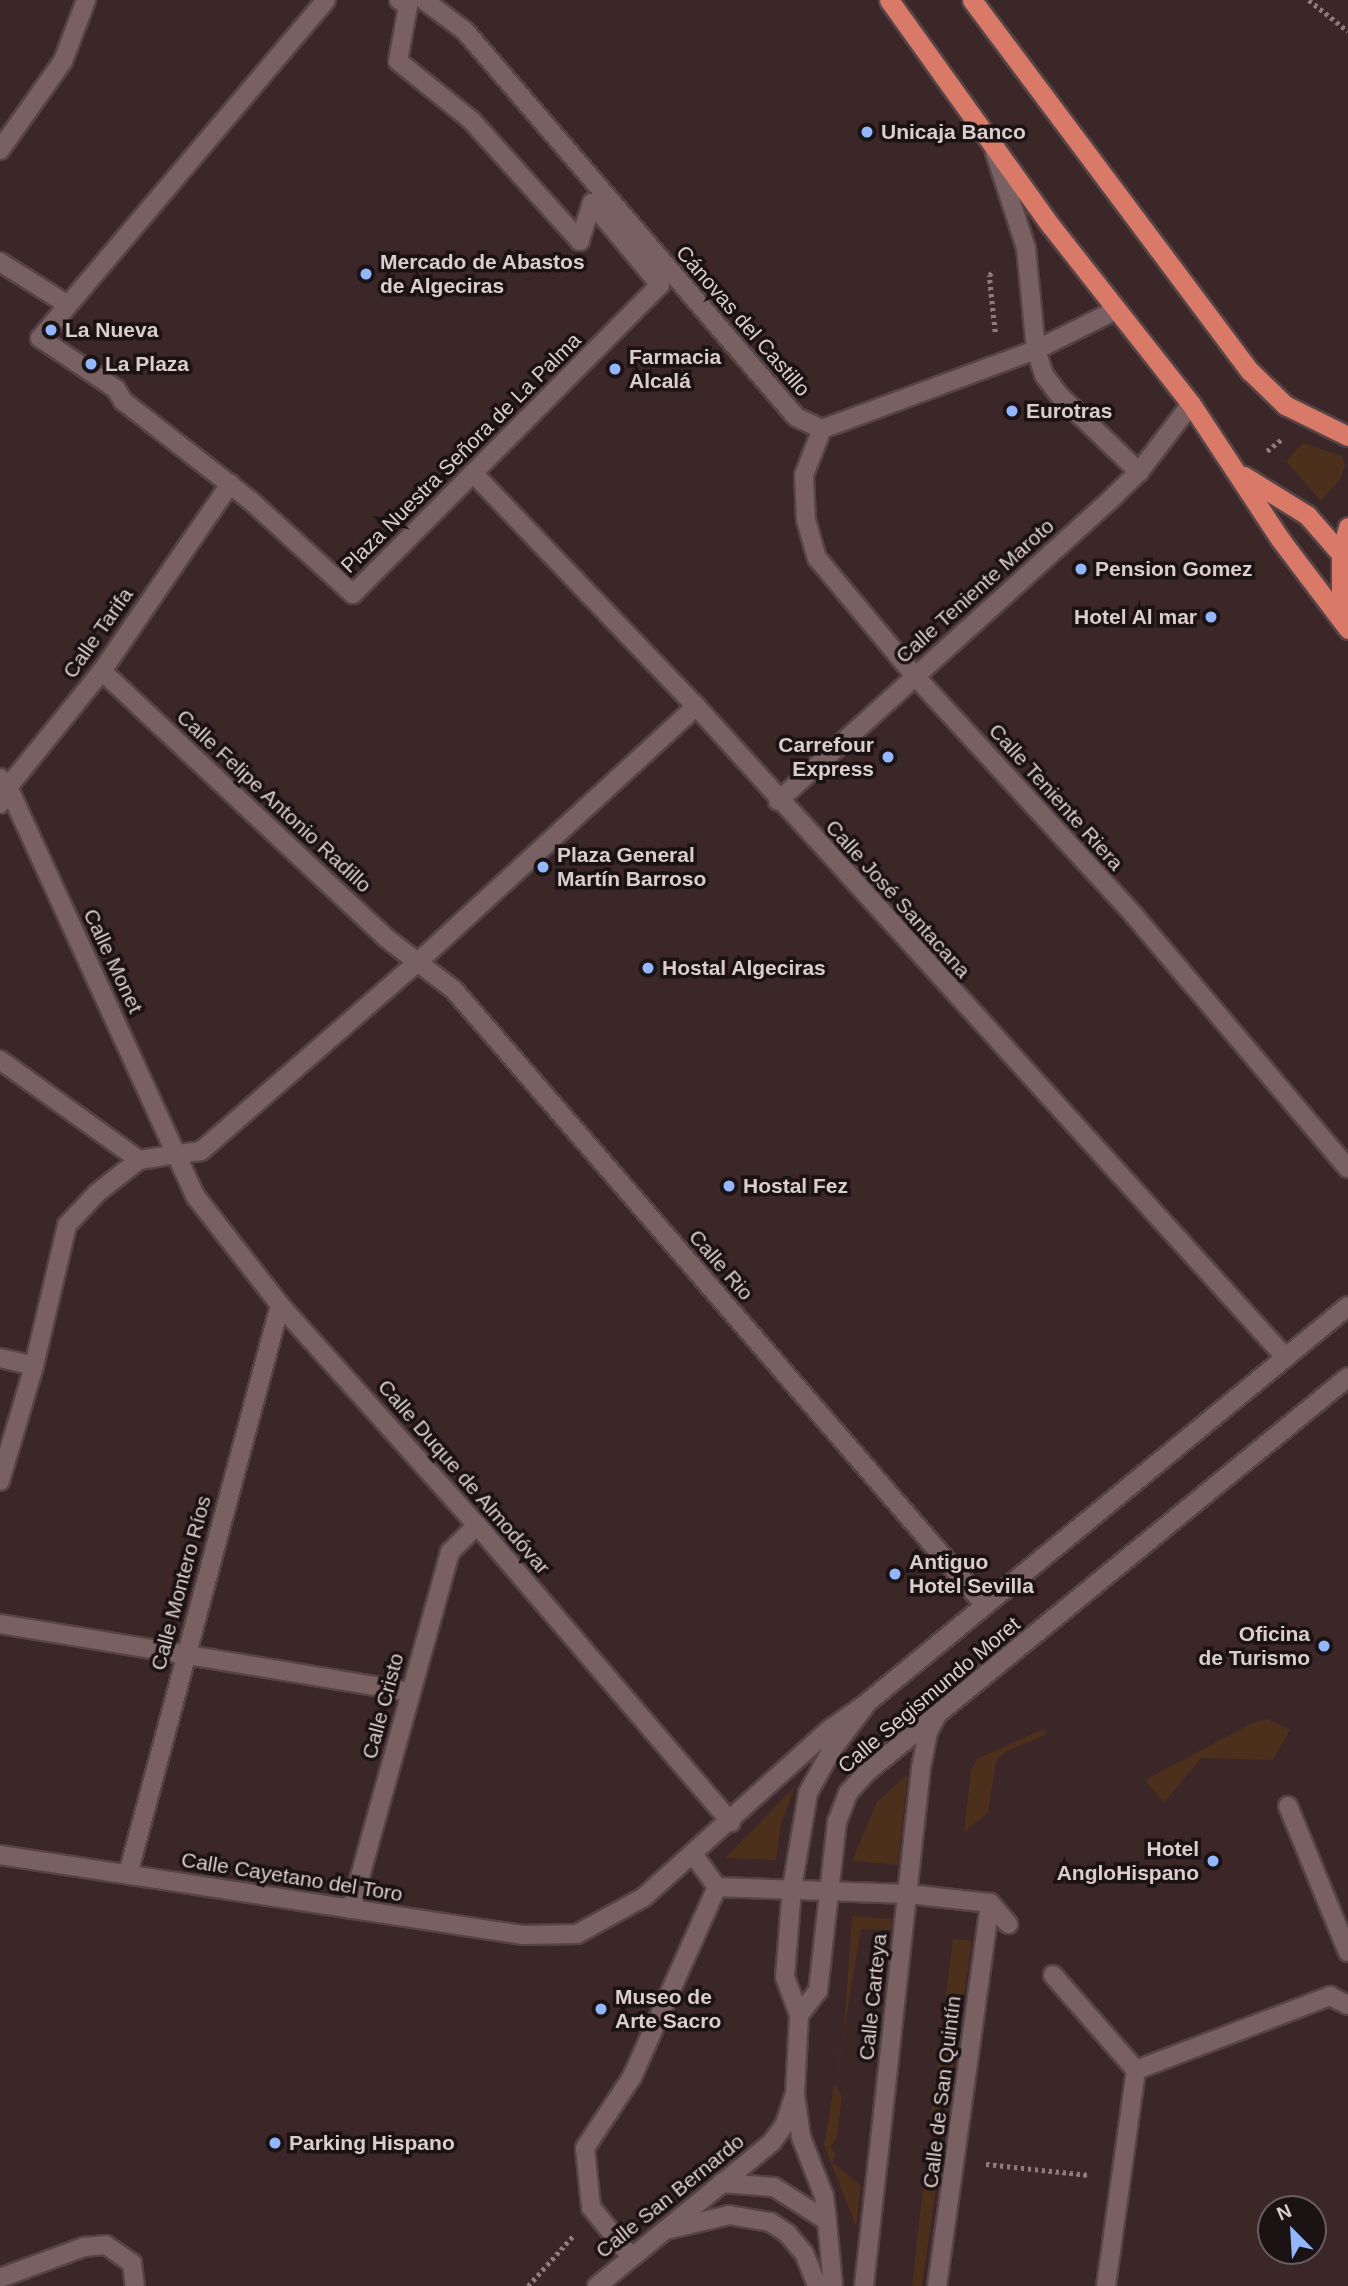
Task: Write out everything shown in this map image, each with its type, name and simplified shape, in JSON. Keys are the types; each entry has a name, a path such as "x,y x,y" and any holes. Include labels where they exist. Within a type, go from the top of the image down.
{"highway":[{"path":"889,0 1051,226 1191,404 1240,474 1280,539 1348,629"},
{"path":"972,0 1104,182 1250,371 1281,402 1306,418 1348,436"},
{"path":"1326,426 1348,425"},
{"path":"1240,474 1307,516 1344,557"},
{"path":"1348,527 1341,592 1348,624"}],"street":[{"path":"0,150 64,61 86,0"},
{"name":"Plaza Nuestra Señora de La Palma","path":"326,0 40,338 116,388 123,401 230,484 353,594 660,285 638,245 592,202 580,241 471,120 398,61 408,6 399,0"},
{"name":"Cánovas del Castillo","path":"424,0 465,31 638,245 796,417 822,429"},
{"path":"991,143 1026,248 1036,350 1044,375 1060,396 1139,472"},
{"path":"0,262 68,304"},
{"path":"822,429 1036,350 1116,310"},
{"name":"Calle Teniente Maroto","path":"778,801 1139,472 1191,404"},
{"name":"Calle Teniente Riera","path":"822,429 804,475 806,520 817,558 915,676 1133,914 1348,1168"},
{"name":"Calle José Santacana","path":"473,473 696,706 778,801 1286,1358"},
{"name":"Calle Tarifa","path":"0,804 4,783 103,671 230,484"},
{"name":"Calle Felipe Antonio Radillo","path":"103,671 385,937 418,962"},
{"path":"0,1481 34,1366 67,1226 97,1193 139,1160 201,1151 418,962 696,706"},
{"name":"Calle Monet","path":"4,783 177,1154"},
{"name":"Calle Rio","path":"418,962 454,990 984,1604"},
{"path":"0,1060 139,1160"},
{"name":"Calle Duque de Almodóvar","path":"177,1154 196,1197 280,1305 477,1525 731,1822"},
{"name":"Calle Montero Ríos","path":"128,1874 184,1656 280,1305"},
{"name":"Calle Segismundo Moret","path":"868,1702 1348,1306"},
{"path":"0,1358 34,1366"},
{"name":"Calle Segismundo Moret","path":"799,2015 818,1991 827,1890 837,1822 848,1793 937,1715 1348,1377"},
{"name":"Calle Cristo","path":"351,1909 450,1552 477,1525"},
{"path":"0,1624 410,1692"},
{"path":"717,1887 694,1854 830,1729 868,1702"},
{"path":"833,2286 824,2196 801,2137 795,2094 799,2015 785,1977 792,1888 808,1793 831,1751 868,1702"},
{"name":"Calle Carteya","path":"864,2286 920,1768 928,1732 937,1715"},
{"path":"1288,1806 1348,1952"},
{"name":"Calle Cayetano del Toro","path":"0,1855 522,1935 577,1934 644,1897 694,1854"},
{"path":"717,1887 908,1894 990,1903 1008,1924"},
{"path":"631,2257 591,2207 585,2148 632,2077 717,1887"},
{"name":"Calle de San Quintín","path":"937,2286 957,2161 990,1903"},
{"path":"1053,1975 1136,2070"},
{"path":"1136,2070 1339,1994 1348,2006"},
{"path":"1106,2286 1118,2178 1136,2070"},
{"name":"Calle San Bernardo","path":"597,2286 772,2142 785,2124 795,2094"},
{"path":"721,2183 774,2187 827,2221"},
{"path":"662,2231 729,2215 770,2222 787,2233 804,2253 817,2286"},
{"path":"0,2278 84,2247 106,2245 132,2263 135,2286"}],"path":[{"path":"1309,0 1348,31"},
{"path":"1240,474 1306,418"},
{"path":"957,2161 1118,2178"},
{"path":"528,2286 565,2249 591,2207"}],"shaded area":[{"path":"1303,443 1342,456 1345,465 1341,478 1321,501 1286,461"},
{"path":"1267,1719 1290,1730 1273,1760 1201,1758 1164,1803 1145,1780 1252,1723"},
{"path":"1043,1729 1047,1734 1005,1752 996,1761 988,1813 964,1832 971,1770 977,1759"},
{"path":"908,1774 898,1865 852,1861 877,1802"},
{"path":"795,1786 781,1824 776,1860 725,1858"},
{"path":"852,1916 893,1919 891,1930 861,1929 835,2085 842,2096 837,2137 830,2147 836,2155 832,2162 861,2186 856,2226 824,2145 844,2028"},
{"path":"953,1939 972,1941 945,2126 930,2124"},
{"path":"927,2151 941,2152 922,2286 912,2286"}],"place":[{"name":"Unicaja Banco","path":"867,132"},
{"name":"Mercado de Abastos de Algeciras","path":"366,274"},
{"name":"La Nueva","path":"51,330"},
{"name":"La Plaza","path":"91,364"},
{"name":"Farmacia Alcalá","path":"615,369"},
{"name":"Eurotras","path":"1012,411"},
{"name":"Pension Gomez","path":"1081,569"},
{"name":"Hotel Al mar","path":"1211,617"},
{"name":"Carrefour Express","path":"888,757"},
{"name":"Plaza General Martín Barroso","path":"543,867"},
{"name":"Hostal Algeciras","path":"648,968"},
{"name":"Hostal Fez","path":"729,1186"},
{"name":"Antiguo Hotel Sevilla","path":"895,1574"},
{"name":"Oficina de Turismo","path":"1324,1646"},
{"name":"Hotel AngloHispano","path":"1213,1861"},
{"name":"Museo de Arte Sacro","path":"601,2009"},
{"name":"Parking Hispano","path":"275,2143"}]}
